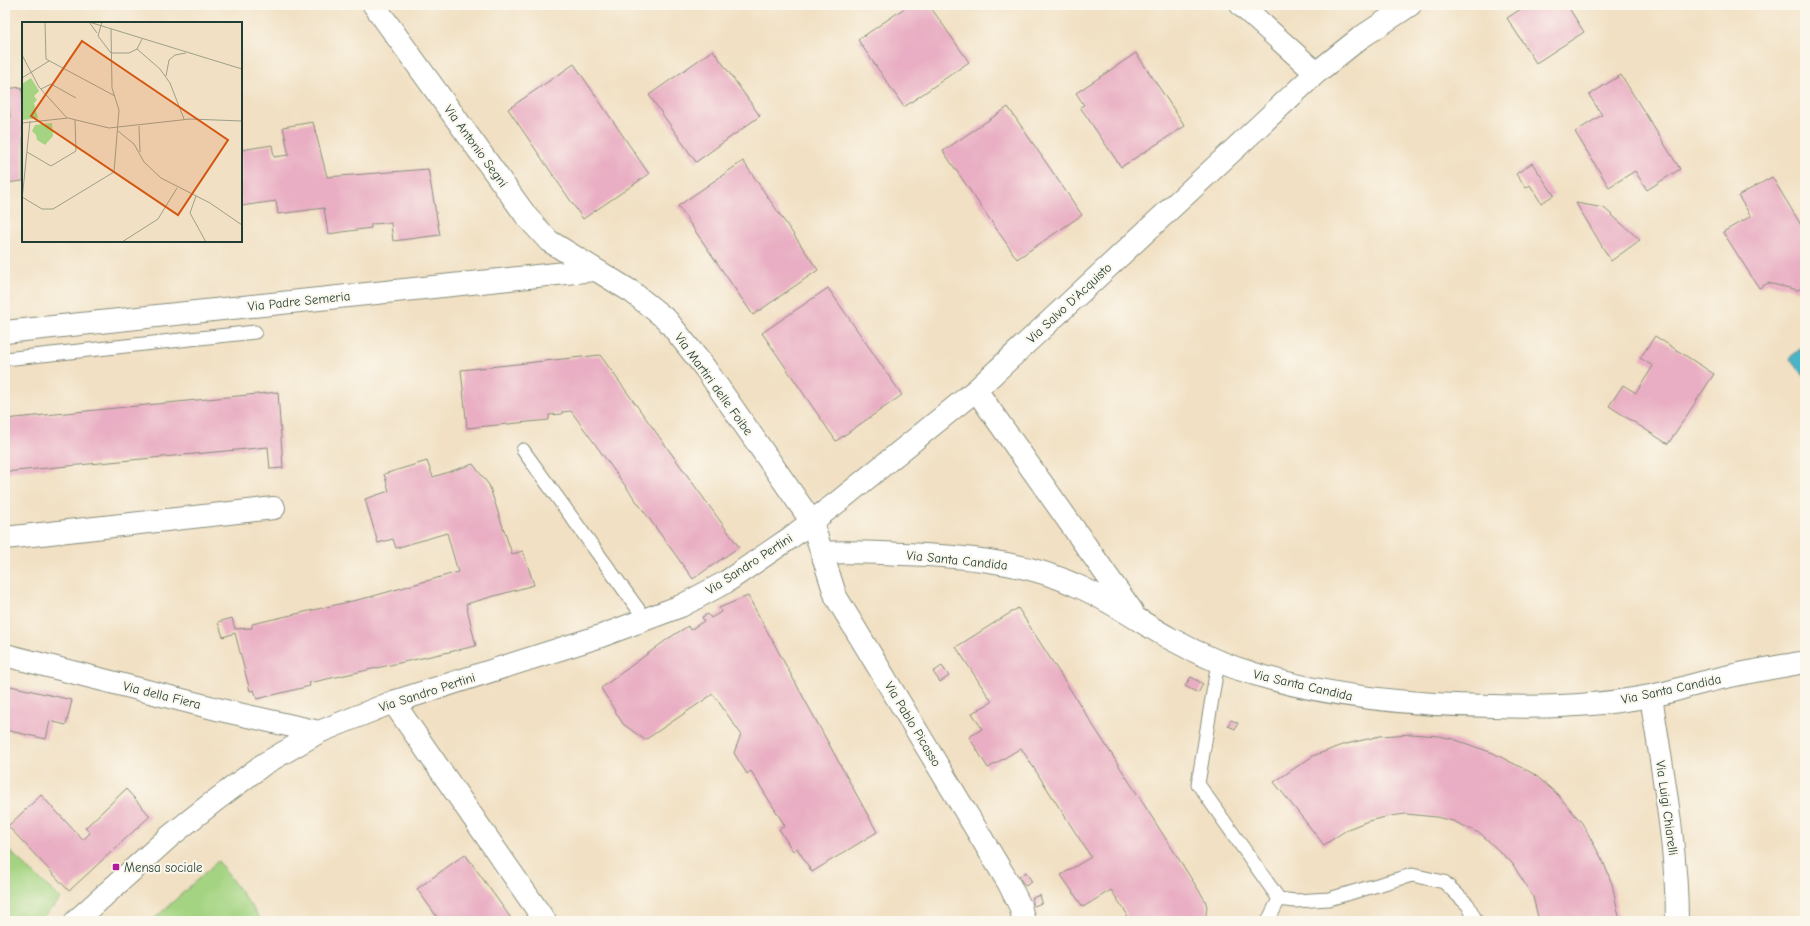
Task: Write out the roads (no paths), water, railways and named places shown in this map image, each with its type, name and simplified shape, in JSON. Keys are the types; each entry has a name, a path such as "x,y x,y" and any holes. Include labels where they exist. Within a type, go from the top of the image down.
{"street":[{"name":"Via Antonio Segni","path":"374,5 526,217 549,241 594,270"},
{"path":"1241,5 1316,73"},
{"name":"Via Salvo D'Acquisto","path":"812,522 976,390 1316,73 1360,38 1410,5"},
{"name":"Via Padre Semeria","path":"5,332 594,270"},
{"name":"Via Martiri delle Foibe","path":"594,270 632,292 667,320 705,368 812,522"},
{"path":"976,390 1137,619"},
{"path":"5,538 274,508"},
{"name":"Via Pablo Picasso","path":"812,522 836,597 1008,882 1020,906 1024,921"},
{"name":"Via Sandro Pertini","path":"76,921 169,837 212,803 264,764 319,732 393,702 601,636 681,606 726,582 812,522"},
{"name":"Via Santa Candida","path":"822,553 848,552 937,555 988,561 1028,569 1071,582 1109,601 1170,639 1218,662 1307,688 1373,700 1458,706 1545,708 1601,703 1651,696 1707,681 1805,662"},
{"name":"Via della Fiera","path":"5,655 225,711 319,732"},
{"name":"Via Luigi Chiarelli","path":"1651,696 1673,850 1677,896 1677,921"},
{"path":"393,702 545,921"}],"lane":[{"path":"5,359 254,332"},
{"path":"523,450 646,620"},
{"path":"1218,662 1198,784 1279,899 1295,901 1329,899 1412,875 1444,882 1468,905 1476,921"},
{"path":"1268,921 1279,899"}],"water":[{"path":"1805,345 1805,377 1789,358"}],"place":[{"name":"Mensa sociale","path":"116,867"}]}
